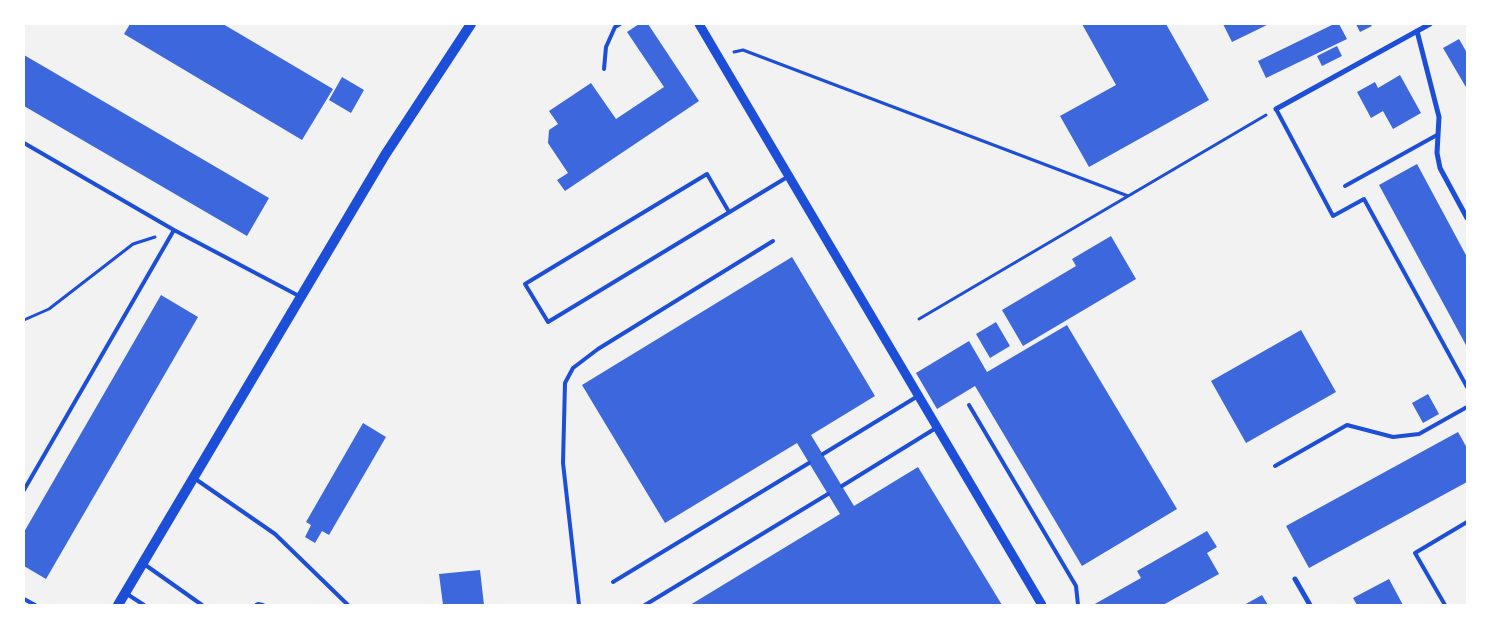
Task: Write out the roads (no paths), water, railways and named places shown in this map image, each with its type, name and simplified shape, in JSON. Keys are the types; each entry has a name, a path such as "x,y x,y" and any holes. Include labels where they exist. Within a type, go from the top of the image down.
{"main road":[{"path":"118,605 385,155 472,24"}],"street":[{"path":"699,24 1042,605"},
{"path":"1276,109 1430,24"},
{"path":"1417,31 1438,117 1437,153 1440,168 1467,218"},
{"path":"1296,579 1310,605"}],"lane":[{"path":"604,69 606,47 615,27 620,24"},
{"path":"1276,109 1333,216 1364,199 1467,388"},
{"path":"1345,186 1437,135"},
{"path":"24,143 174,230 300,296"},
{"path":"729,212 707,174 525,284 548,322 789,176"},
{"path":"24,490 174,230"},
{"path":"579,605 563,463 565,384 573,368 598,349 773,241"},
{"path":"823,454 918,396"},
{"path":"969,405 1076,586 1078,605"},
{"path":"1275,466 1346,426 1393,437 1418,434 1467,407"},
{"path":"842,486 937,428"},
{"path":"613,582 809,463"},
{"path":"193,477 276,534 348,605"},
{"path":"645,605 828,494"},
{"path":"1445,605 1415,553 1467,522"},
{"path":"142,563 202,605"},
{"path":"126,592 144,605"},
{"path":"24,599 35,605"},
{"path":"256,605 262,605"}]}
